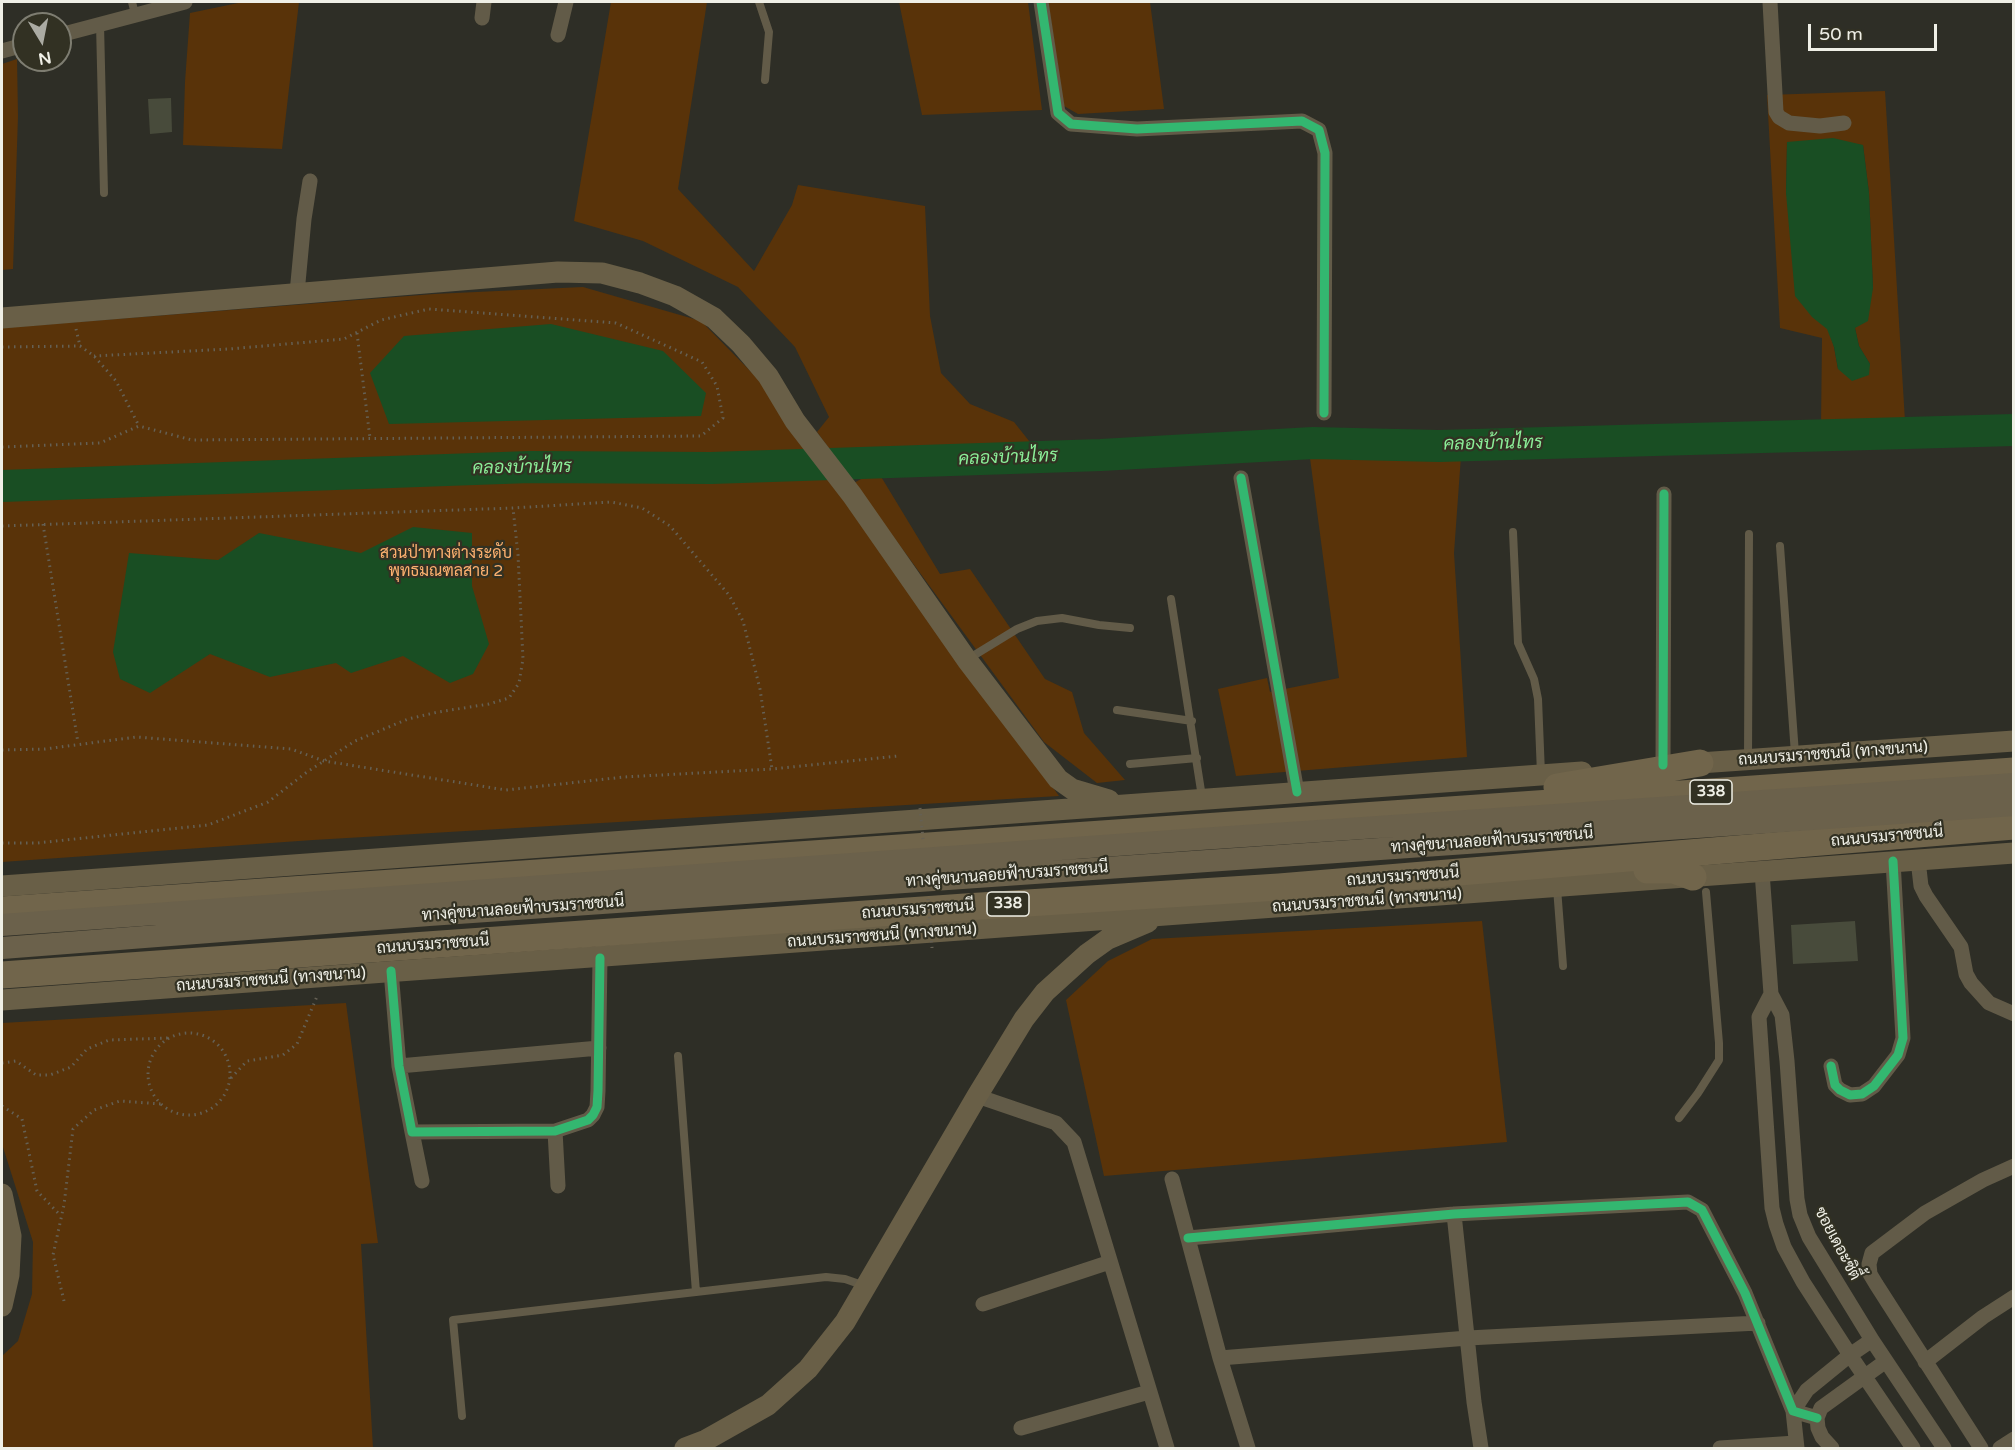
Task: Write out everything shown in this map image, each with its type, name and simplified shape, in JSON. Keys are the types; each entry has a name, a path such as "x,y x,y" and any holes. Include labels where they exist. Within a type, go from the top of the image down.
{"highway":[{"path":"1408,813 1700,763"},
{"name":"338","path":"2,910 2013,771"},
{"name":"ถนนบรมราชชนนี","path":"2,975 1431,875 2013,826"},
{"path":"1431,875 1470,879 1573,870 1674,870 1699,884"}],"main road":[{"path":"2,318 558,272 602,273 640,283 675,296 714,318 741,344 768,376 795,421 852,495 967,660 1058,779 1072,789 1123,804"},
{"name":"ถนนบรมราชชนนี (ทางขนาน)","path":"2,886 2013,741"},
{"name":"ทางคู่ขนานลอยฟ้าบรมราชชนนี","path":"2,925 1129,844 2013,784"},
{"name":"ทางคู่ขนานลอยฟ้าบรมราชชนนี","path":"2,948 429,915 2013,805"},
{"name":"ถนนบรมราชชนนี (ทางขนาน)","path":"2,1000 1557,887 1699,884 1762,872 2013,853"},
{"path":"684,1449 741,1422 768,1405 790,1387 828,1346 845,1322 1024,1019 1045,992 1108,939 1168,915"},
{"path":"2,1194 11,1236 9,1275 2,1306"}],"street":[{"path":"72,32 100,24 133,8 185,2"},
{"path":"482,18 484,2"},
{"path":"558,35 566,2"},
{"path":"1041,2 1058,113 1071,124 1137,129 1302,120 1319,130 1325,153 1324,413"},
{"path":"1770,2 1776,112 1779,117 1789,123 1820,126 1844,123"},
{"path":"297,293 310,181"},
{"path":"1241,478 1297,792"},
{"path":"1663,765 1664,494"},
{"path":"1918,860 1921,886 1961,947 1966,974 1971,983 1989,1003 2013,1014"},
{"path":"1831,1066 1835,1085 1840,1090 1850,1095 1863,1094 1874,1086 1898,1055 1903,1038 1893,861"},
{"name":"ซอยเดอะซิตี้","path":"1762,872 1771,994 1782,1015 1800,1215 1809,1237 1872,1340 1944,1449"},
{"path":"412,1132 555,1131 588,1120 593,1115 598,1091 600,958"},
{"path":"391,971 399,1066 422,1181"},
{"name":"ซอยเดอะซิตี้","path":"1771,994 1759,1017 1772,1208 1776,1224 1784,1247 1803,1282 1913,1449"},
{"path":"399,1066 599,1048"},
{"path":"1762,1063 1787,1061"},
{"path":"977,1096 1056,1124 1074,1142 1167,1449"},
{"path":"555,1131 558,1186"},
{"path":"1981,1449 1870,1274 1869,1264 1872,1253 1925,1213 2013,1166"},
{"path":"1172,1179 1220,1358 1248,1449"},
{"path":"1188,1238 1454,1214 1688,1202 1702,1209 1709,1220 1758,1323 1793,1411 1796,1446 1720,1449"},
{"path":"1454,1214 1481,1449"},
{"path":"982,1304 1110,1262"},
{"path":"1925,1362 2013,1297"},
{"path":"1220,1358 1468,1338 1758,1323"},
{"path":"1793,1411 1807,1390 1872,1340"},
{"path":"1832,1449 1818,1428 1817,1418 1821,1408 1886,1361"},
{"path":"1021,1428 1149,1392"},
{"path":"1793,1411 1817,1418"},
{"path":"2000,1449 2013,1439"}],"lane":[{"path":"759,2 769,32 765,80"},
{"path":"100,24 104,192"},
{"path":"1513,532 1518,643 1534,679 1539,699 1541,775"},
{"path":"1748,759 1749,534"},
{"path":"1780,546 1795,756"},
{"path":"1171,599 1192,721 1202,798"},
{"path":"967,660 1017,629 1037,621 1062,618 1099,626 1130,628"},
{"path":"1117,710 1192,721"},
{"path":"1130,764 1197,758"},
{"path":"1679,1118 1719,1060 1719,1043 1699,884"},
{"path":"1557,887 1563,966"},
{"path":"678,1056 696,1292"},
{"path":"462,1416 453,1320 826,1277 846,1279 865,1287"}],"path":[{"path":"2,447 100,443 139,426 192,440 701,436 723,418 717,386 702,362 616,323 429,309 381,320 344,339 229,349 94,356"},
{"path":"357,333 370,438"},
{"path":"2,346 80,346 94,356 116,381 139,426"},
{"path":"2,526 513,508 611,502 642,508 670,526 729,595 743,621 760,689 772,769"},
{"path":"2,843 37,843 208,825 268,802 355,741 408,719 489,704 509,698 519,682 523,659 518,555 513,508"},
{"path":"43,524 78,743"},
{"path":"2,750 45,749 136,737 291,749 324,761 506,790 624,777 772,769 898,756"},
{"path":"230,1079 247,1061 283,1055 297,1044 321,989"},
{"path":"2,1063 16,1061 36,1075 50,1075 71,1066 87,1049 109,1040 170,1038 190,1033 204,1035 216,1042 225,1053 230,1067 230,1079 226,1092 209,1110 196,1115 184,1115 160,1104 152,1093 148,1080 149,1065 154,1052 170,1038"},
{"path":"64,1301 53,1255 62,1216 73,1130 94,1110 120,1101 160,1104"},
{"path":"2,1106 22,1119 37,1191 62,1216"}],"green space":[{"path":"243,2 299,2 282,149 183,145 190,13"},
{"path":"611,2 707,2 678,189 754,271 792,205 798,185 925,206 930,316 941,373 970,404 1014,422 1033,446 834,455 817,432 829,417 795,347 738,287 643,241 574,221"},
{"path":"899,2 1028,2 1042,110 922,115"},
{"path":"1048,2 1150,2 1164,109 1078,114 1064,106"},
{"path":"12,61 12,72 17,72 18,116 13,269 2,270 2,64"},
{"path":"1885,91 1905,421 1821,427 1822,338 1780,328 1767,95","holes":["1787,142 1863,145 1869,193 1873,288 1855,328 1859,346 1870,364 1838,369 1834,347 1786,193"]},
{"name":"สวนป่าทางต่างระดับ พุทธมณฑลสาย 2","path":"583,287 701,321 764,385 1059,796 313,840 2,862 2,328 434,294"},
{"path":"1461,456 1454,553 1467,757 1236,776 1218,689 1267,678 1270,692 1339,678 1310,458"},
{"path":"877,470 940,574 970,569 1045,679 1072,692 1084,733 1125,780 1097,783 1044,742 854,483"},
{"path":"1482,921 1507,1142 1104,1176 1066,1000 1108,961 1152,939"},
{"path":"346,1003 378,1243 361,1244 373,1448 2,1448 2,1356 18,1341 32,1294 33,1242 2,1144 2,1023"}],"shaded area":[{"path":"1833,138 1863,145 1869,193 1873,288 1868,321 1855,328 1859,346 1870,364 1869,375 1852,381 1838,369 1834,347 1827,329 1812,317 1795,296 1786,193 1787,142"},
{"path":"551,324 663,351 706,393 701,416 389,424 370,373 404,336"},
{"path":"413,527 472,533 472,586 489,644 473,674 450,683 403,656 351,673 336,663 270,677 210,654 150,693 120,679 113,652 129,553 218,560 259,533 361,553"}],"building":[{"path":"171,98 172,132 150,134 148,99"},
{"path":"1855,921 1858,961 1793,964 1791,925"}],"waterway":[{"name":"คลองบ้านไทร","path":"2,486 530,467 711,468 1101,455 1313,443 1439,446 2014,430"}],"cycle path":[{"path":"1041,2 1058,113 1071,124 1137,129 1302,121 1319,130 1325,153 1324,413"},
{"path":"1241,478 1297,792"},
{"path":"1663,765 1664,494"},
{"path":"1831,1066 1835,1085 1840,1090 1850,1095 1862,1094 1874,1086 1898,1055 1903,1038 1893,861"},
{"path":"391,971 399,1066 412,1132 555,1131 588,1120 597,1107 600,958"},
{"path":"1188,1238 1454,1214 1688,1202 1702,1210 1745,1293 1793,1411 1817,1418"}]}
